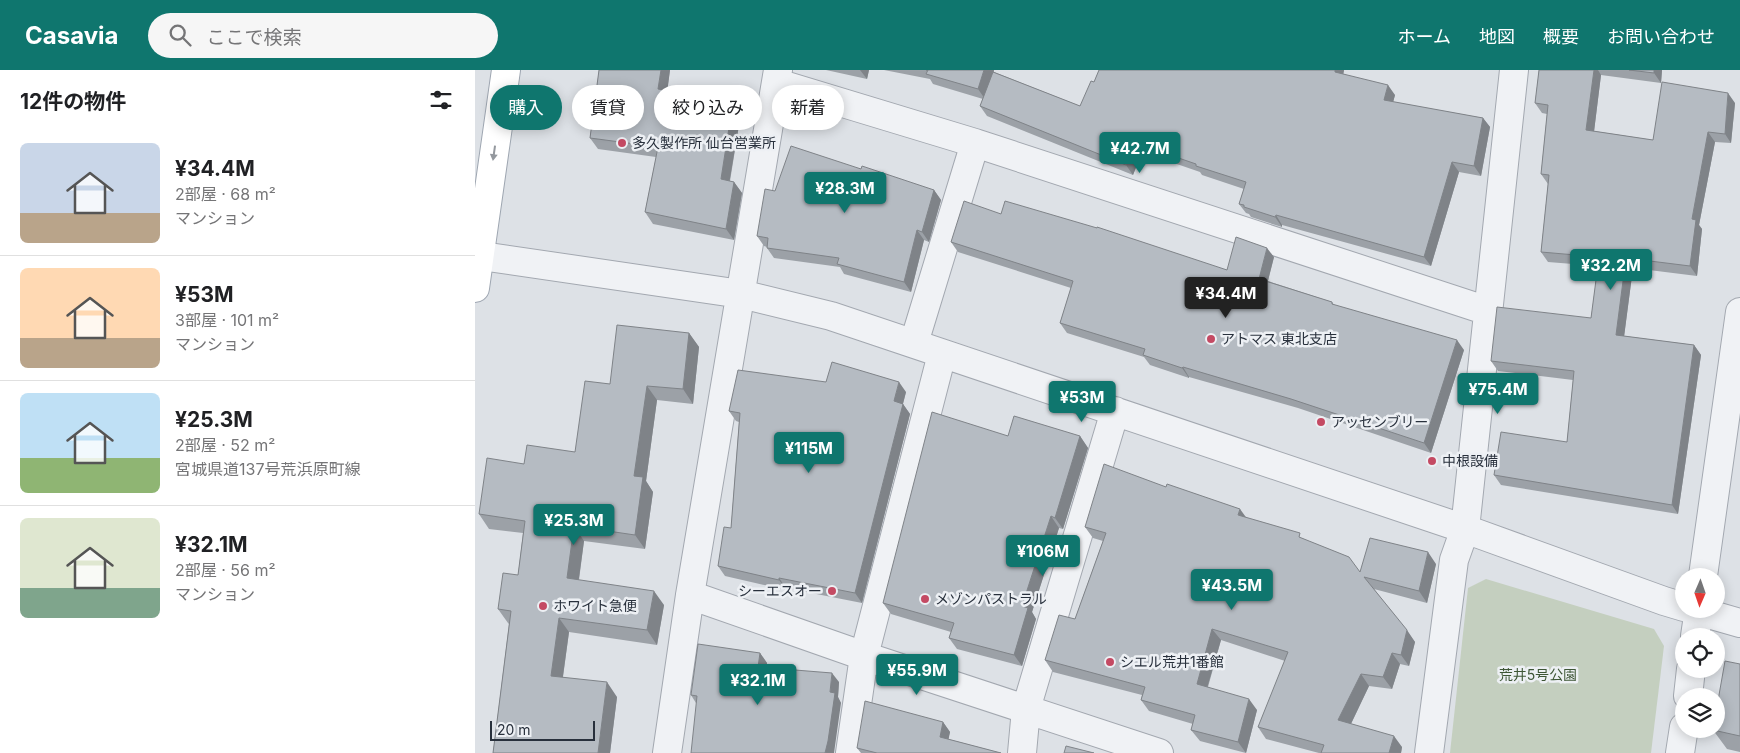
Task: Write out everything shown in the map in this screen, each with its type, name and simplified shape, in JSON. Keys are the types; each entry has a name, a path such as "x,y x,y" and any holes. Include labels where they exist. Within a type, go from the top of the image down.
{"main road":[{"path":"475,288 477,255 506,70"}],"street":[{"path":"1429,753 1454,560 1465,529 1514,70"},
{"path":"667,753 690,596 778,76 1488,311"},
{"path":"914,343 975,142"},
{"path":"477,255 741,294 831,316 1465,529 1675,606"},
{"path":"1704,568 1740,312"},
{"path":"851,753 864,656 942,354"},
{"path":"1022,753 1026,709 1115,411"},
{"path":"690,596 864,656 1159,753"},
{"path":"1716,618 1740,622"},
{"path":"1681,753 1683,738"}],"green space":[{"name":"荒井5号公園","path":"1486,579 1654,629 1664,646 1651,753 1450,753 1468,588"}],"building":[{"path":"599,70 661,70 659,85 654,85 654,130 729,130 721,179 734,182 726,229 645,212 658,147 590,138 591,130 644,130 644,85 597,85"},
{"path":"928,70 984,70 978,89 926,74"},
{"path":"1099,70 1335,70 1335,72 1388,85 1384,100 1483,118 1474,166 1452,162 1424,257 1244,207 1244,205 1239,204 1246,182 1135,143 1126,165 980,106 993,72 1080,106 1091,81 1094,82"},
{"path":"1539,70 1594,70 1586,130 1653,140 1662,82 1728,93 1725,134 1708,132 1692,219 1696,220 1690,266 1626,258 1616,335 1694,345 1672,505 1494,475 1501,432 1567,442 1574,371 1491,361 1497,307 1591,318 1599,257 1541,252 1549,175 1541,174 1548,105 1535,103"},
{"path":"1629,70 1654,70 1654,73"},
{"path":"791,146 861,169 862,166 934,190 922,232 917,230 904,282 837,264 839,258 767,248 768,238 757,236 765,189 775,191"},
{"path":"964,201 1001,214 1005,201 1097,227 1227,270 1236,237 1267,248 1259,279 1332,302 1332,304 1457,340 1424,443 1291,399 1182,368 1143,355 1145,349 1060,323 1073,281 951,242"},
{"path":"617,325 689,333 683,389 647,386 634,476 643,477 635,535 574,526 567,578 654,591 647,630 559,618 551,676 607,682 598,753 493,753 511,611 498,609 503,573 518,575 525,521 479,514 487,458 524,464 527,445 575,452 585,381 610,384"},
{"path":"832,362 899,382 894,401 903,404 855,593 779,578 779,580 718,566 724,527 731,528 740,413 729,411 738,370 826,382"},
{"path":"932,412 1008,436 1014,416 1080,436 1055,518 1051,516 1022,606 1028,608 1014,655 949,638 954,623 883,603"},
{"path":"1104,464 1166,487 1167,484 1240,509 1238,515 1300,533 1299,537 1349,557 1360,572 1370,538 1428,552 1419,591 1364,577 1407,630 1401,655 1392,653 1383,677 1361,674 1338,720 1394,736 1389,753 1321,753 1324,745 1258,727 1288,652 1212,629 1197,684 1249,699 1238,742 1191,730 1195,715 1141,700 1145,687 1045,660 1059,615 1075,619 1106,533 1085,527"},
{"path":"698,644 760,653 758,667 832,673 830,692 835,693 825,753 691,753 697,696 691,695"},
{"path":"1725,661 1740,664 1740,736 1725,733 1725,688 1720,688 1722,678 1725,678"},
{"path":"865,701 943,722 940,737 1001,753 877,753 857,748"},
{"path":"1066,746 1094,753 1064,753"}],"place":[{"name":"多久製作所 仙台営業所","path":"622,143"},
{"name":"アトマス 東北支店","path":"1211,339"},
{"name":"アッセンブリー","path":"1321,422"},
{"name":"中根設備","path":"1432,461"},
{"name":"シーエスオー","path":"832,591"},
{"name":"メゾンパストラル","path":"925,599"},
{"name":"ホワイト急便","path":"543,606"},
{"name":"シエル荒井1番館","path":"1110,662"}]}
